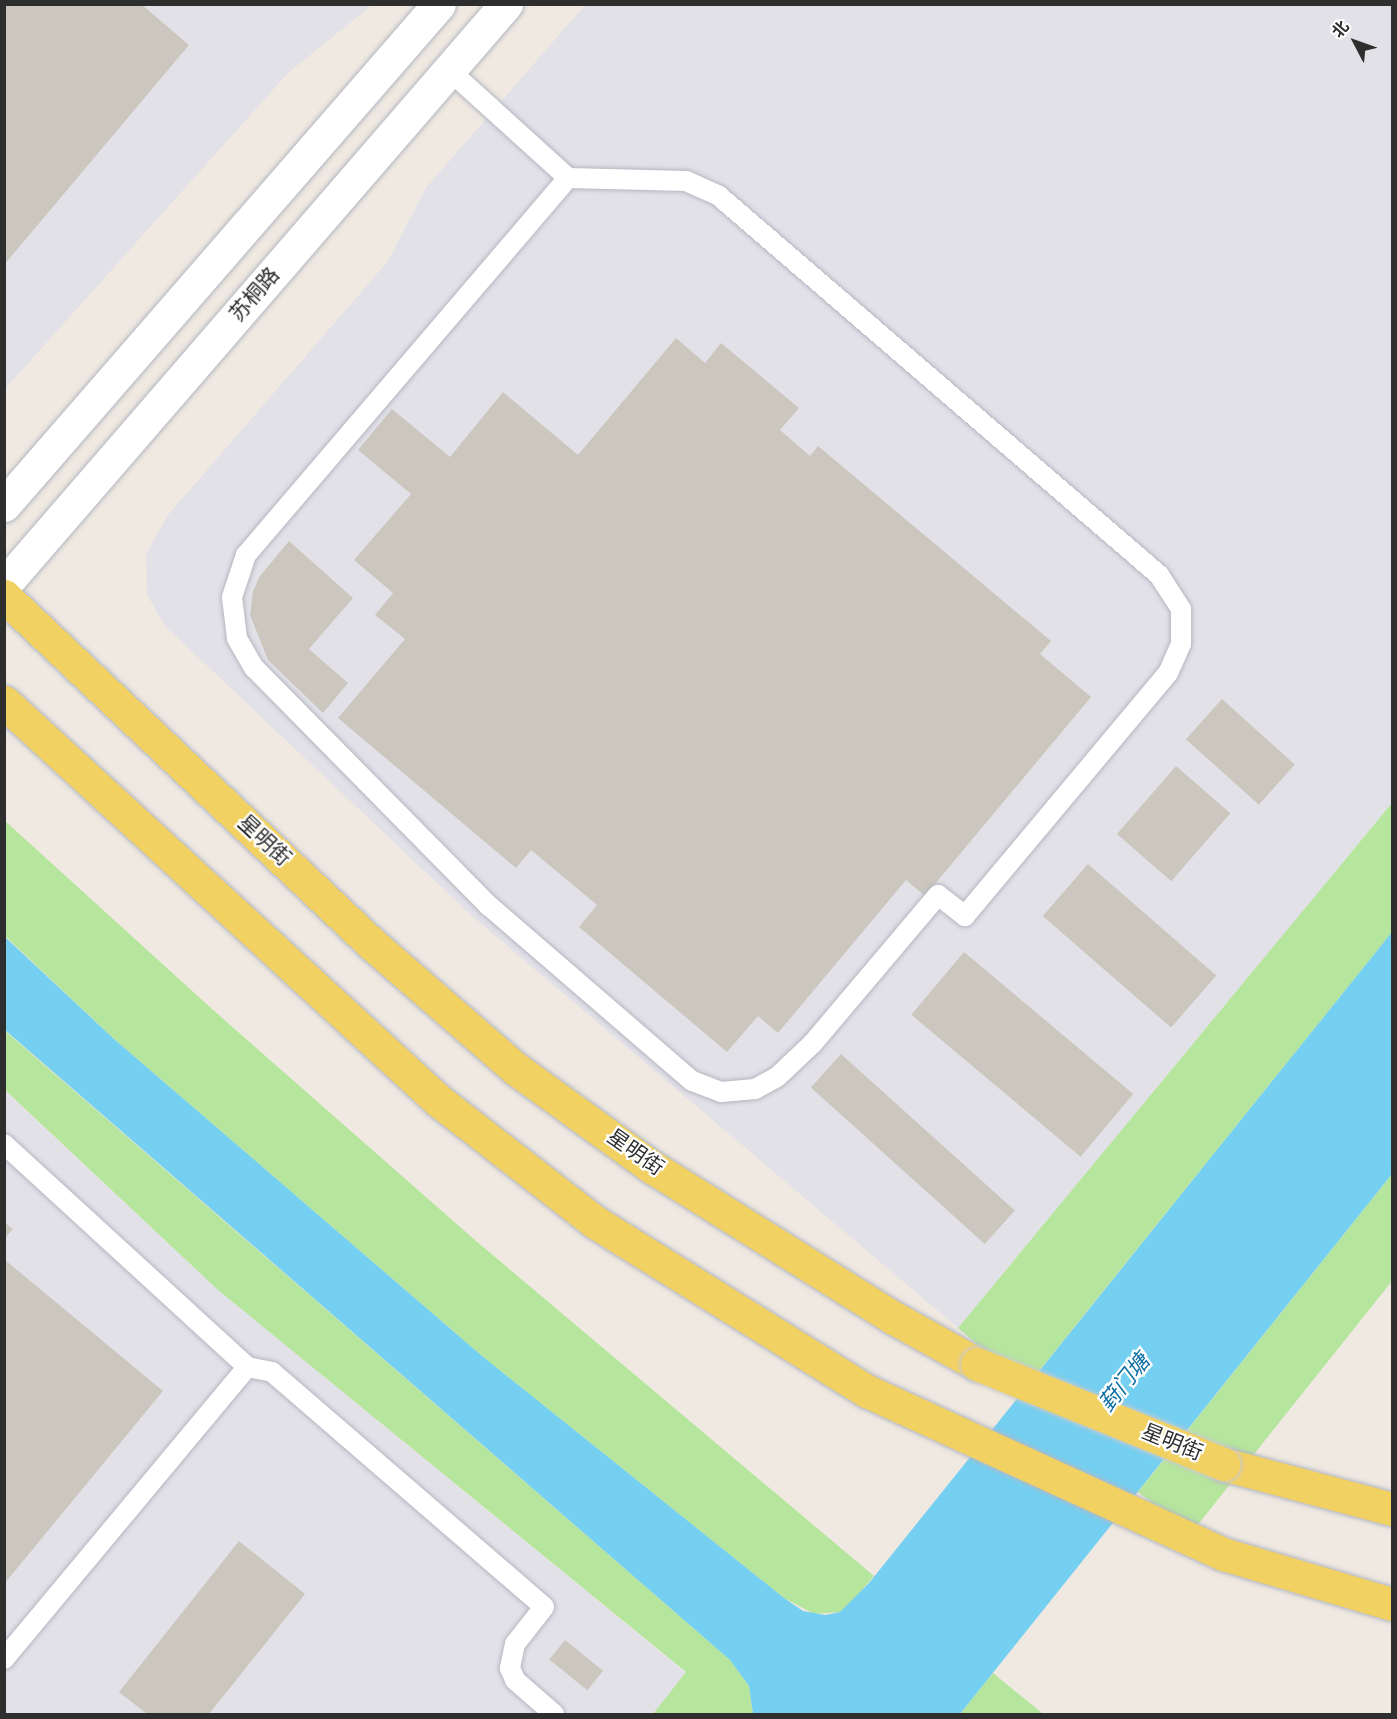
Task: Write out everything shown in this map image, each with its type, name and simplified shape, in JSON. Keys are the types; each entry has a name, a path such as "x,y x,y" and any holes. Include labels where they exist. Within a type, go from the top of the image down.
{"main road":[{"path":"4,505 439,4"},
{"name":"苏桐路","path":"4,585 506,4"},
{"name":"星明街","path":"4,596 371,943 516,1069 652,1167 894,1318 977,1364 1223,1464 1392,1509"},
{"path":"4,702 439,1101 595,1221 867,1391 1223,1554 1392,1604"}],"lane":[{"path":"449,70 568,178 686,181 719,196 1159,575 1181,609 1181,644 1168,673 965,916 938,895 812,1044 777,1077 755,1089 721,1092 692,1081 489,906 254,668 242,652 233,617 237,572 258,539 568,178"},
{"path":"4,1143 247,1367 272,1372 544,1607 515,1644 510,1668 515,1680 554,1714"},
{"path":"4,1659 247,1367"}],"shaded area":[{"path":"5,5 372,5 288,73 5,389"},
{"path":"585,5 1392,5 1392,803 958,1328 473,917 166,627 147,595 146,554 168,515 389,260 425,189"},
{"path":"4,1090 218,1290 686,1673 653,1714 5,1714"}],"green space":[{"path":"1392,803 1392,932 1027,1386 958,1328"},
{"path":"4,820 212,1009 476,1241 874,1576 850,1604 840,1612 814,1614 784,1598 482,1356 114,1039 5,936"},
{"path":"4,1030 730,1660 749,1686 753,1714 653,1714 686,1672 218,1290 5,1090"},
{"path":"1392,1174 1392,1281 1192,1532 1138,1492"},
{"path":"993,1673 1043,1714 960,1714"}],"water":[{"name":"葑门塘","path":"1392,932 1392,1174 960,1714 753,1714 749,1686 730,1660 5,1030 4,936 114,1039 482,1356 784,1598 803,1611 825,1615 840,1612 869,1583"}],"building":[{"path":"4,4 141,4 189,45 4,265"},
{"path":"676,338 705,363 721,343 799,408 780,430 810,456 818,446 1051,641 1040,654 1091,697 925,896 906,880 778,1033 758,1016 727,1052 579,927 597,905 531,850 516,868 338,718 405,639 375,615 393,593 354,560 411,494 358,450 392,409 450,457 503,392 578,455"},
{"path":"289,541 353,598 309,649 348,683 323,713 268,660 250,615 253,591 260,576"},
{"path":"1222,699 1295,765 1259,805 1186,739"},
{"path":"1176,766 1230,813 1171,881 1117,834"},
{"path":"1088,864 1216,976 1171,1028 1043,916"},
{"path":"964,952 1133,1094 1081,1157 911,1015"},
{"path":"841,1054 1015,1211 985,1244 811,1087"},
{"path":"4,1222 13,1229 4,1239"},
{"path":"5,1260 163,1391 5,1583"},
{"path":"239,1541 305,1594 209,1714 147,1714 119,1692"},
{"path":"565,1640 603,1671 587,1690 549,1659"}]}
